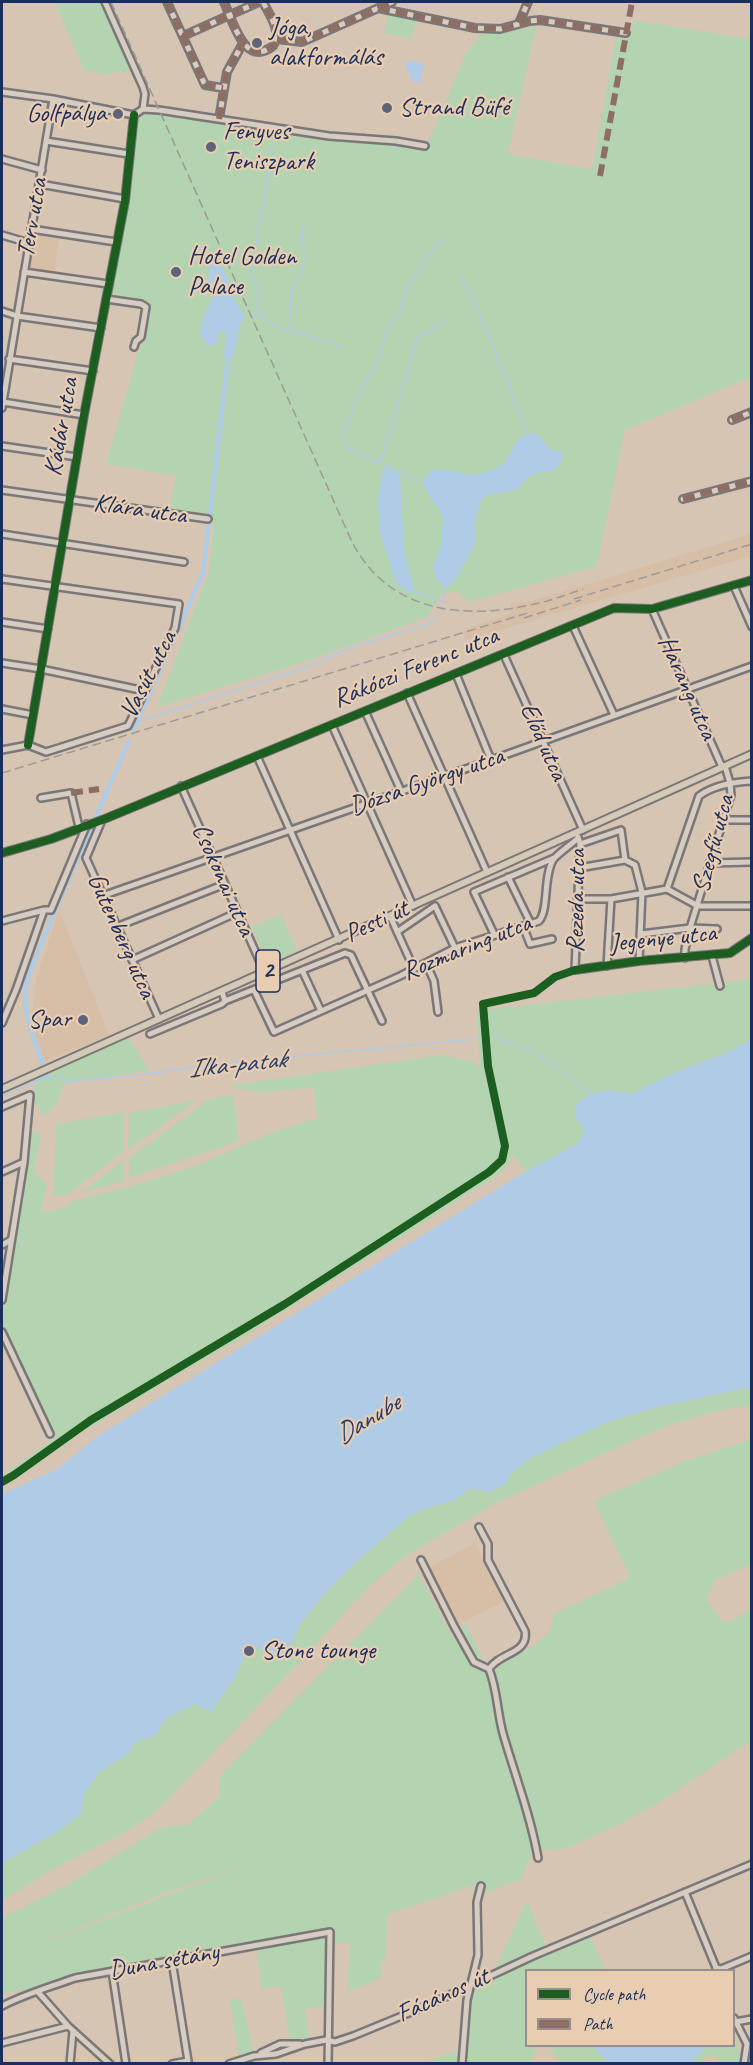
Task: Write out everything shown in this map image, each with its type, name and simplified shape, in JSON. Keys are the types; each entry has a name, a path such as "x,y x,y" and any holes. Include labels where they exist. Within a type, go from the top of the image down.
{"main road":[{"name":"Pesti út","path":"2,1089 487,872 580,836 752,754"}],"street":[{"path":"2,92 53,99 134,116 143,109 145,94 143,87 105,2"},
{"path":"167,2 205,85 224,88"},
{"path":"183,36 230,15 261,2 275,26 277,39 273,46 262,52 251,51 243,43 230,15 224,2"},
{"path":"277,39 302,42 392,2"},
{"path":"519,23 528,2"},
{"path":"378,8 475,28 500,29 540,20 626,33"},
{"path":"219,119 227,72 243,43"},
{"name":"Terv utca","path":"2,405 3,383 17,316 53,99"},
{"path":"143,109 329,136 396,141 425,146"},
{"name":"Kádár utca","path":"28,745 84,415 125,199 134,116"},
{"path":"46,141 129,154"},
{"path":"2,159 42,170"},
{"path":"39,184 125,199"},
{"path":"31,229 116,242"},
{"path":"2,235 29,243"},
{"path":"24,272 108,284"},
{"path":"106,299 141,304 146,307 141,337 134,347"},
{"path":"2,311 17,316 101,328"},
{"path":"9,359 93,371"},
{"path":"2,405 84,415"},
{"path":"732,420 752,412"},
{"path":"2,446 77,457"},
{"path":"682,499 752,481"},
{"name":"Klára utca","path":"2,490 208,519"},
{"path":"2,534 184,562"},
{"path":"2,579 55,586"},
{"name":"Rákóczi Ferenc utca","path":"87,825 614,608 652,609 752,580"},
{"name":"Vasút utca","path":"2,750 28,745 46,752 128,726 175,628 179,604 55,586"},
{"path":"734,586 752,627"},
{"name":"Harang utca","path":"652,609 724,767"},
{"path":"2,622 48,630"},
{"path":"573,626 614,716"},
{"name":"Előd utca","path":"504,655 580,836"},
{"path":"2,663 145,691"},
{"name":"Dózsa György utca","path":"102,896 752,666"},
{"path":"456,674 491,760"},
{"path":"407,693 487,872"},
{"path":"2,709 33,715"},
{"path":"365,711 401,791"},
{"path":"332,725 413,906"},
{"path":"257,756 339,940"},
{"name":"Szegfű utca","path":"685,958 690,928 731,795 730,783 724,767"},
{"path":"667,889 699,796 709,789 730,783 752,781"},
{"name":"Csokonai utca","path":"181,786 265,973"},
{"path":"41,798 71,793 79,827"},
{"name":"Gutenberg utca","path":"102,820 86,858 159,1019"},
{"path":"723,820 752,820"},
{"path":"2,853 51,839 87,825"},
{"path":"2,921 51,910 87,825"},
{"path":"494,934 474,892 554,858 580,836 621,830 625,860"},
{"name":"Rezeda utca","path":"575,970 580,836"},
{"name":"Rozmaring utca","path":"254,990 274,1032 455,948 539,921 544,914 547,878 554,858"},
{"path":"579,868 625,860 635,865 642,892 639,961"},
{"path":"709,863 752,862"},
{"path":"508,877 531,924"},
{"path":"116,927 225,884"},
{"path":"577,899 611,899 667,889 698,906 752,906"},
{"path":"607,966 611,899"},
{"path":"398,932 435,906 455,948"},
{"path":"2,1023 44,910"},
{"path":"132,960 238,912"},
{"path":"390,916 414,969"},
{"path":"523,926 530,944 552,939"},
{"path":"641,934 690,928 717,928"},
{"name":"Jegenye utca","path":"575,970 639,961 730,953 752,938"},
{"path":"150,1034 325,959 348,953 382,1021"},
{"path":"712,956 720,986"},
{"path":"426,963 434,981 438,1011"},
{"path":"302,970 321,1011"},
{"path":"222,992 225,1000"},
{"path":"2,1107 30,1095 24,1162 2,1300"},
{"path":"2,1172 24,1162"},
{"path":"2,1245 11,1240"},
{"path":"2,1332 51,1434"},
{"path":"479,1527 488,1544 488,1560 525,1631 526,1640 524,1646 494,1662 489,1669"},
{"path":"421,1560 474,1662 489,1669 503,1735 535,1838 538,1858"},
{"name":"Fácános út","path":"228,2064 254,2056 276,2054 305,2044 335,2042 353,2036 524,1960 752,1864"},
{"path":"462,2064 469,1986 478,1955 477,1902 481,1886"},
{"path":"686,1892 717,1969 752,1956"},
{"name":"Duna sétány","path":"2,2006 23,1995 38,1992 75,1978 330,1932 329,2041"},
{"path":"172,1961 188,2061 172,2064"},
{"path":"112,1971 126,2064"},
{"path":"38,1992 68,2026 110,2064"},
{"path":"735,2020 752,2019"},
{"path":"735,2022 747,2044 744,2064"},
{"path":"2,2043 68,2026"},
{"path":"70,2064 73,2031"},
{"path":"328,2064 329,2041"}],"shaded area":[{"path":"35,233 59,237 54,272 29,269"},
{"path":"751,534 751,556 466,640 463,630 511,614 511,604 532,601"},
{"path":"59,909 109,1035 45,1061 35,1034 36,1026 32,1013 36,981"},
{"path":"475,1543 505,1601 450,1628 421,1572"}],"green space":[{"path":"55,2 101,2 132,71 105,74 84,71"},
{"path":"388,14 416,20 412,39 384,33"},
{"path":"633,20 751,39 751,377 625,430 597,566 470,602 457,591 440,594 428,617 295,665 157,707 209,572 214,519 169,512 176,476 106,464 144,333 150,303 112,296 125,217 137,119 149,111 223,124 256,124 427,146 466,53 481,34 536,27 508,154 592,170 617,32 630,35"},
{"path":"281,914 297,951 268,964 252,927"},
{"path":"751,979 751,1040 631,1094 613,1090 592,1094 576,1120 584,1127 584,1132 577,1144 526,1171 512,1154 507,1166 496,1176 241,1338 152,1389 60,1446 20,1476 6,1473 56,1437 2,1323 28,1134 38,1132 41,1139 35,1162 35,1173 47,1184 41,1213 63,1208 75,1200 122,1189 195,1166 271,1133 318,1118 314,1089 311,1087 257,1093 235,1089 233,1085 442,1055 473,1061 480,1067 477,1011"},
{"path":"127,1036 149,1070 64,1084 55,1106 43,1115 33,1100 36,1076"},
{"path":"233,1095 239,1141 129,1178 129,1158 211,1098"},
{"path":"197,1100 128,1150 129,1113"},
{"path":"124,1112 124,1151 68,1194 53,1197 56,1124"},
{"path":"124,1160 123,1181 81,1193"},
{"path":"751,1387 751,1406 725,1409 675,1423 638,1438 494,1504 405,1556 367,1588 159,1809 131,1829 46,1873 2,1901 2,1863 55,1833 81,1814 84,1794 100,1771 117,1761 137,1741 155,1735 166,1718 195,1704 236,1676 246,1651 255,1646 274,1659 286,1658 300,1623 330,1588 409,1516 456,1500 469,1489 483,1490 532,1457 610,1421 658,1407"},
{"path":"751,1439 751,1564 714,1581 707,1600 724,1624 751,1609 752,1740 658,1803 614,1827 564,1849 541,1850 531,1855 521,1879 473,1897 473,1885 387,1915 386,1960 381,1962 381,1978 347,1993 350,1943 328,1943 327,2006 305,2008 310,2040 290,2041 281,1986 262,1989 256,1949 2,1994 2,1918 69,1884 163,1826 187,1825 219,1797 219,1777 419,1574 451,1635 466,1624 489,1673 546,1635 552,1625 554,1614 630,1578 594,1501 680,1463","holes":["246,1865 52,1940 167,1892"]},
{"path":"527,1900 548,1952 589,1934 605,1969 525,1969 525,2047 537,2047 530,2063 424,2064 462,2048 466,1994 490,1980"},
{"path":"241,1998 253,2051 251,2063 240,2063 230,2000"},
{"path":"735,2035 740,2054 739,2063 719,2063 720,2060 710,2054 699,2063 690,2064 706,2047 735,2047"},
{"path":"550,2047 594,2047 607,2063 561,2063"}],"water":[{"path":"407,60 424,64 420,83 412,81 409,72 405,71"},
{"path":"211,252 217,256 234,292 234,299 245,317 240,324 233,356 228,359 224,356 226,331 219,332 217,343 214,346 206,344 200,335 204,315 214,295 207,288 210,270 205,257"},
{"path":"531,433 537,434 551,450 561,451 563,455 560,462 554,470 529,477 515,490 490,494 482,498 474,524 476,535 473,549 453,583 446,587 442,586 433,568 440,548 443,521 441,512 424,486 427,474 433,470 443,469 470,475 488,472 505,463 518,439"},
{"path":"385,467 400,474 404,550 415,592 412,594 397,584 380,533 378,500"},
{"name":"Danube","path":"751,1040 751,1387 658,1407 610,1421 532,1457 510,1474 507,1483 489,1493 469,1489 456,1500 409,1516 330,1588 300,1623 286,1658 274,1659 255,1646 246,1651 236,1676 211,1712 195,1704 166,1718 155,1736 136,1743 130,1753 100,1771 84,1794 81,1814 55,1833 2,1863 2,1494 57,1469 101,1434 526,1171 577,1144 584,1132 584,1127 576,1120 576,1105 585,1097 601,1091 613,1090 631,1094"},
{"path":"594,2047 706,2047 690,2064 607,2063"}],"waterway":[{"path":"258,315 259,294 251,272 272,154 269,149"},
{"path":"290,331 291,292 303,265 303,227"},
{"path":"423,482 347,448 343,433 362,387 379,359 386,331 399,315 407,289 422,263 445,238"},
{"path":"462,279 481,316 527,433"},
{"path":"254,316 264,318 279,328 342,348"},
{"path":"381,462 417,338 445,322"},
{"path":"134,729 203,573 228,359"},
{"path":"441,605 446,586"},
{"path":"415,592 429,595 442,602"},
{"path":"137,722 301,669 350,648 425,625 435,620 439,613"},
{"path":"47,1076 31,1031 26,1008 26,982 129,741"},
{"name":"Ilka-patak","path":"495,1038 534,1052 592,1094"},
{"name":"Ilka-patak","path":"2,1097 47,1076 70,1081 131,1076 244,1061 476,1039"}],"railway":[{"path":"111,2 352,542 367,565 385,583 406,596 428,605 452,610 504,609 543,602 583,589"},
{"path":"574,599 752,544"},
{"path":"524,618 581,600"},
{"path":"2,773 531,612"}],"marked path":[{"path":"167,2 205,85 223,88"},
{"path":"224,2 241,39 247,47 254,51 263,51 273,46 276,35 276,29 263,2"},
{"path":"183,36 259,2"},
{"path":"277,39 302,42 392,2"},
{"path":"519,23 528,2"},
{"path":"600,176 632,2"},
{"path":"378,8 475,28 500,29 540,20 626,33"},
{"path":"219,119 227,72 243,43"},
{"path":"732,420 752,412"},
{"path":"683,499 752,481"},
{"path":"71,793 99,789"}],"cycle path":[{"path":"28,745 84,415 125,201 134,115"},
{"path":"2,853 51,839 102,820 614,608 652,609 752,580"},
{"path":"2,1482 91,1420 285,1304 489,1172 502,1160 505,1146 488,1066 483,1004 534,993 555,977 575,970 639,961 730,953 752,938"}],"place":[{"name":"Jóga, alakformálás","path":"257,43"},
{"name":"Strand Büfé","path":"387,108"},
{"name":"Golfpálya","path":"118,114"},
{"name":"Fenyves Teniszpark","path":"211,147"},
{"name":"Hotel Golden Palace","path":"176,272"},
{"name":"Spar","path":"83,1020"},
{"name":"Stone tounge","path":"249,1651"}]}
